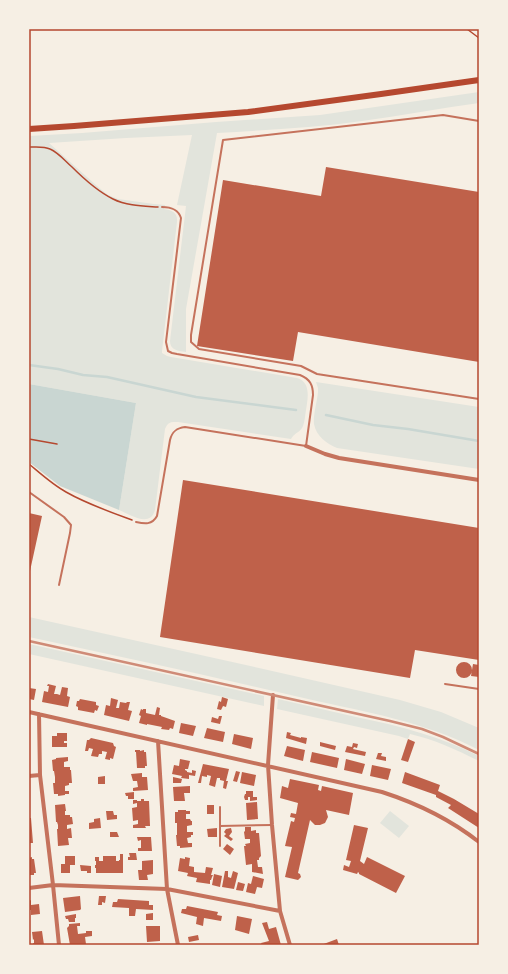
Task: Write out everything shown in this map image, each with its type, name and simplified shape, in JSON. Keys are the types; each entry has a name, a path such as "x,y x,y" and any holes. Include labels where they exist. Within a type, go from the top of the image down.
{"highway":[{"path":"29,128 74,126 248,112 479,80"}],"street":[{"path":"306,446 339,458 479,480"},
{"path":"273,695 268,765 272,824 280,911 290,945"},
{"path":"29,712 372,789 398,797 419,806 446,820 479,842"},
{"path":"39,714 40,775 59,945"},
{"path":"158,741 167,889 178,945"},
{"path":"29,776 40,775"},
{"path":"29,888 53,885 167,889 280,911"}],"lane":[{"path":"479,121 443,115 223,140 191,342 198,349 301,366 317,374 479,398"},
{"path":"136,522 143,524 151,523 157,516 171,435 175,430 185,427 306,446 313,389 310,380 300,375 177,354 168,351 166,342 181,218 175,209 162,207"},
{"path":"29,492 64,517 71,525 60,585"},
{"path":"444,684 479,689"},
{"path":"220,807 220,846"},
{"path":"220,826 272,824"}],"path":[{"path":"467,29 479,38"},
{"path":"29,147 44,147 50,149 58,154 88,182 113,199 129,204 162,207"},
{"path":"29,439 57,444"},
{"path":"29,464 54,485 66,492 94,506 136,522"}],"shaded area":[{"path":"479,92 479,103 391,117 326,125 217,133 186,309 186,352 173,348 170,341 186,206 177,205 192,135 49,143 108,195 118,199 165,205 164,209 172,211 177,216 162,353 171,357 297,378 305,383 308,391 304,424 301,430 291,439 178,422 170,423 165,429 155,510 153,515 149,518 140,519 119,510 136,403 29,384 29,136 320,115"},
{"path":"316,382 479,407 479,469 337,448 333,446 322,439 315,428 314,417 318,392"},
{"path":"29,384 136,403 119,510 60,486 29,462"},
{"path":"29,617 400,700 441,712 479,728 479,750 438,732 374,713 29,637"},
{"path":"29,644 264,696 264,706 29,654"},
{"path":"278,699 419,732 479,756 479,761 445,745 419,736 410,734 408,739 277,709"},
{"path":"390,811 409,826 399,838 380,823"}],"building":[{"path":"326,167 479,192 479,362 298,332 293,361 197,346 223,180 321,196"},
{"path":"183,480 479,528 479,660 415,650 410,678 160,637"},
{"path":"29,513 42,516 30,571 29,571"},
{"path":"464,662 470,664 472,670 470,676 464,678 458,676 456,670 458,664"},
{"path":"473,664 479,665 479,677 471,676"},
{"path":"48,684 56,686 54,694 60,695 62,687 68,688 67,696 70,697 68,707 42,702 44,691 48,692"},
{"path":"29,688 36,689 34,700 29,699"},
{"path":"222,697 228,699 226,707 223,706 221,710 217,709 219,701 221,702"},
{"path":"111,698 118,700 116,708 119,708 120,702 130,702 128,710 132,711 129,721 104,715 106,705 110,706"},
{"path":"80,699 96,702 96,705 99,706 97,711 95,710 94,713 78,710 78,707 76,706 77,701"},
{"path":"157,707 160,708 159,715 175,721 173,729 161,729 162,727 139,723 141,709 146,709 146,713 155,715"},
{"path":"219,716 222,716 220,724 211,722 212,717 218,719"},
{"path":"181,723 196,726 193,736 179,733"},
{"path":"207,728 225,732 223,742 204,738"},
{"path":"287,732 291,733 290,735 307,738 306,744 286,738"},
{"path":"57,733 67,733 67,741 64,741 64,743 67,743 67,747 52,747 52,736 57,736"},
{"path":"234,734 253,738 251,749 232,744"},
{"path":"91,738 113,743 116,747 113,759 105,759 107,752 102,751 102,754 99,754 98,757 91,756 93,749 89,748 88,751 85,751 87,740"},
{"path":"408,739 415,742 408,762 401,760"},
{"path":"320,742 336,746 335,750 320,746"},
{"path":"353,743 358,744 357,748 354,747 353,749 366,752 365,756 345,752 347,746 352,747"},
{"path":"287,746 305,750 303,761 284,756"},
{"path":"135,750 144,750 144,752 146,752 147,766 145,766 145,768 137,768"},
{"path":"312,752 339,758 337,768 310,762"},
{"path":"378,753 382,753 381,756 386,757 386,761 376,759"},
{"path":"68,757 68,761 64,762 64,767 70,767 72,783 65,786 65,791 69,791 69,794 58,796 58,794 54,794 53,783 55,783 55,777 52,760 56,758"},
{"path":"180,759 190,761 188,769 185,770 192,773 192,770 196,771 195,776 189,775 189,779 181,778 182,776 172,774 174,765 179,766"},
{"path":"346,759 365,764 362,774 344,770"},
{"path":"203,764 229,769 226,789 223,788 224,781 220,780 220,778 217,778 215,787 209,785 211,776 207,775 207,777 202,776 201,783 198,783"},
{"path":"372,765 391,769 388,780 370,776"},
{"path":"236,771 240,772 237,782 233,781"},
{"path":"242,772 256,775 254,786 240,783"},
{"path":"405,772 440,785 438,791 479,814 479,828 448,808 451,805 436,797 436,795 402,783"},
{"path":"142,773 142,777 147,777 148,790 133,791 133,788 138,787 137,781 133,781 131,774"},
{"path":"105,776 105,784 98,784 98,777"},
{"path":"173,777 182,779 181,783 173,783"},
{"path":"290,779 319,785 318,790 321,791 322,786 353,793 349,815 326,810 328,817 325,823 315,825 310,820 298,873 301,877 298,880 285,877 292,847 285,846 291,821 294,822 295,818 290,817 291,813 296,814 298,803 280,798 282,786 288,788"},
{"path":"190,786 190,793 184,793 185,801 174,801 173,787"},
{"path":"246,791 253,791 253,797 257,797 257,800 250,801 250,797 248,797 248,800 245,800 244,797"},
{"path":"134,792 134,799 128,799 128,796 126,796 125,793"},
{"path":"141,799 144,799 144,801 149,801 150,826 145,826 146,828 133,828 133,825 138,824 138,820 133,821 132,808 137,807 137,803 133,804 133,800 141,801"},
{"path":"257,802 258,819 247,820 246,803"},
{"path":"65,804 65,815 70,815 70,817 72,817 73,824 67,825 67,829 71,828 72,838 68,838 69,845 58,846 58,825 56,822 55,805"},
{"path":"207,805 214,805 214,814 207,814"},
{"path":"178,810 190,811 190,814 186,814 186,819 190,819 192,821 192,825 187,826 187,832 193,832 193,835 187,838 188,843 192,843 192,847 180,848 180,846 177,846 177,823 175,823 175,812 178,812"},
{"path":"106,811 113,811 114,815 117,815 117,819 107,820"},
{"path":"29,818 31,818 33,843 29,843"},
{"path":"100,818 101,828 89,829 89,823 94,822 94,819"},
{"path":"354,825 368,828 360,861 364,864 367,857 405,876 396,893 359,874 358,872 357,874 343,870 344,865 349,867 351,861 346,860"},
{"path":"245,827 251,827 251,831 256,830 256,833 259,833 261,856 259,860 257,860 258,867 262,867 263,874 252,872 252,864 246,865 244,846 246,846 245,844 250,843 250,839 245,839"},
{"path":"217,828 217,837 208,837 207,829"},
{"path":"231,828 232,832 229,836 233,839 231,841 224,836 226,834 224,832 226,829"},
{"path":"110,832 117,832 119,837 110,837"},
{"path":"137,837 151,837 152,851 138,851 138,848 141,848 141,840 138,841"},
{"path":"227,844 234,849 230,855 223,849"},
{"path":"129,853 136,853 137,860 128,860 128,857 130,857"},
{"path":"120,854 123,854 123,873 96,873 95,857 99,857 99,861 103,861 103,856 116,856 116,861 119,861"},
{"path":"65,856 75,856 75,865 70,865 70,873 61,873 61,864 65,864"},
{"path":"32,857 32,859 34,859 36,873 34,873 34,875 29,875 29,858"},
{"path":"185,857 190,858 189,866 194,867 194,872 205,873 206,867 213,868 211,875 213,875 210,880 210,884 196,882 197,878 187,876 188,873 178,871 180,858 185,859"},
{"path":"153,860 153,874 147,875 148,880 139,880 138,870 142,870 142,861"},
{"path":"80,865 91,866 91,873 81,871"},
{"path":"225,871 228,871 228,877 231,878 233,871 238,873 234,889 222,887"},
{"path":"214,874 222,876 220,887 212,885"},
{"path":"253,876 264,879 262,888 257,887 255,894 246,892 248,883 251,884"},
{"path":"238,882 245,884 243,891 236,890"},
{"path":"80,896 81,909 65,912 63,898"},
{"path":"99,896 106,896 105,903 102,902 102,905 98,905"},
{"path":"118,899 149,901 149,905 153,905 153,910 136,909 135,916 129,916 129,908 112,907 113,902 117,902"},
{"path":"31,900 31,905 39,904 40,914 31,915 31,910 29,910 29,901"},
{"path":"187,906 218,912 217,915 222,916 221,921 204,918 203,926 196,924 197,917 181,913 182,909 186,909"},
{"path":"153,913 153,920 146,920 146,914"},
{"path":"76,914 75,922 69,922 65,916"},
{"path":"237,916 252,919 249,934 235,930"},
{"path":"267,922 269,929 276,927 281,945 262,945 261,943 269,941 262,923"},
{"path":"80,923 80,926 77,926 78,934 86,933 86,931 92,931 92,936 85,937 86,944 70,945 67,928 69,924"},
{"path":"146,926 160,926 160,941 147,942"},
{"path":"42,931 44,945 34,945 32,932"},
{"path":"198,935 199,940 189,942 188,937"},
{"path":"337,939 339,945 321,945"}],"waterway":[{"path":"29,365 58,369 83,375 107,377 196,397 296,410"},
{"path":"326,415 373,425 408,429 479,441"}],"railway":[{"path":"29,641 422,729 479,754"}]}
